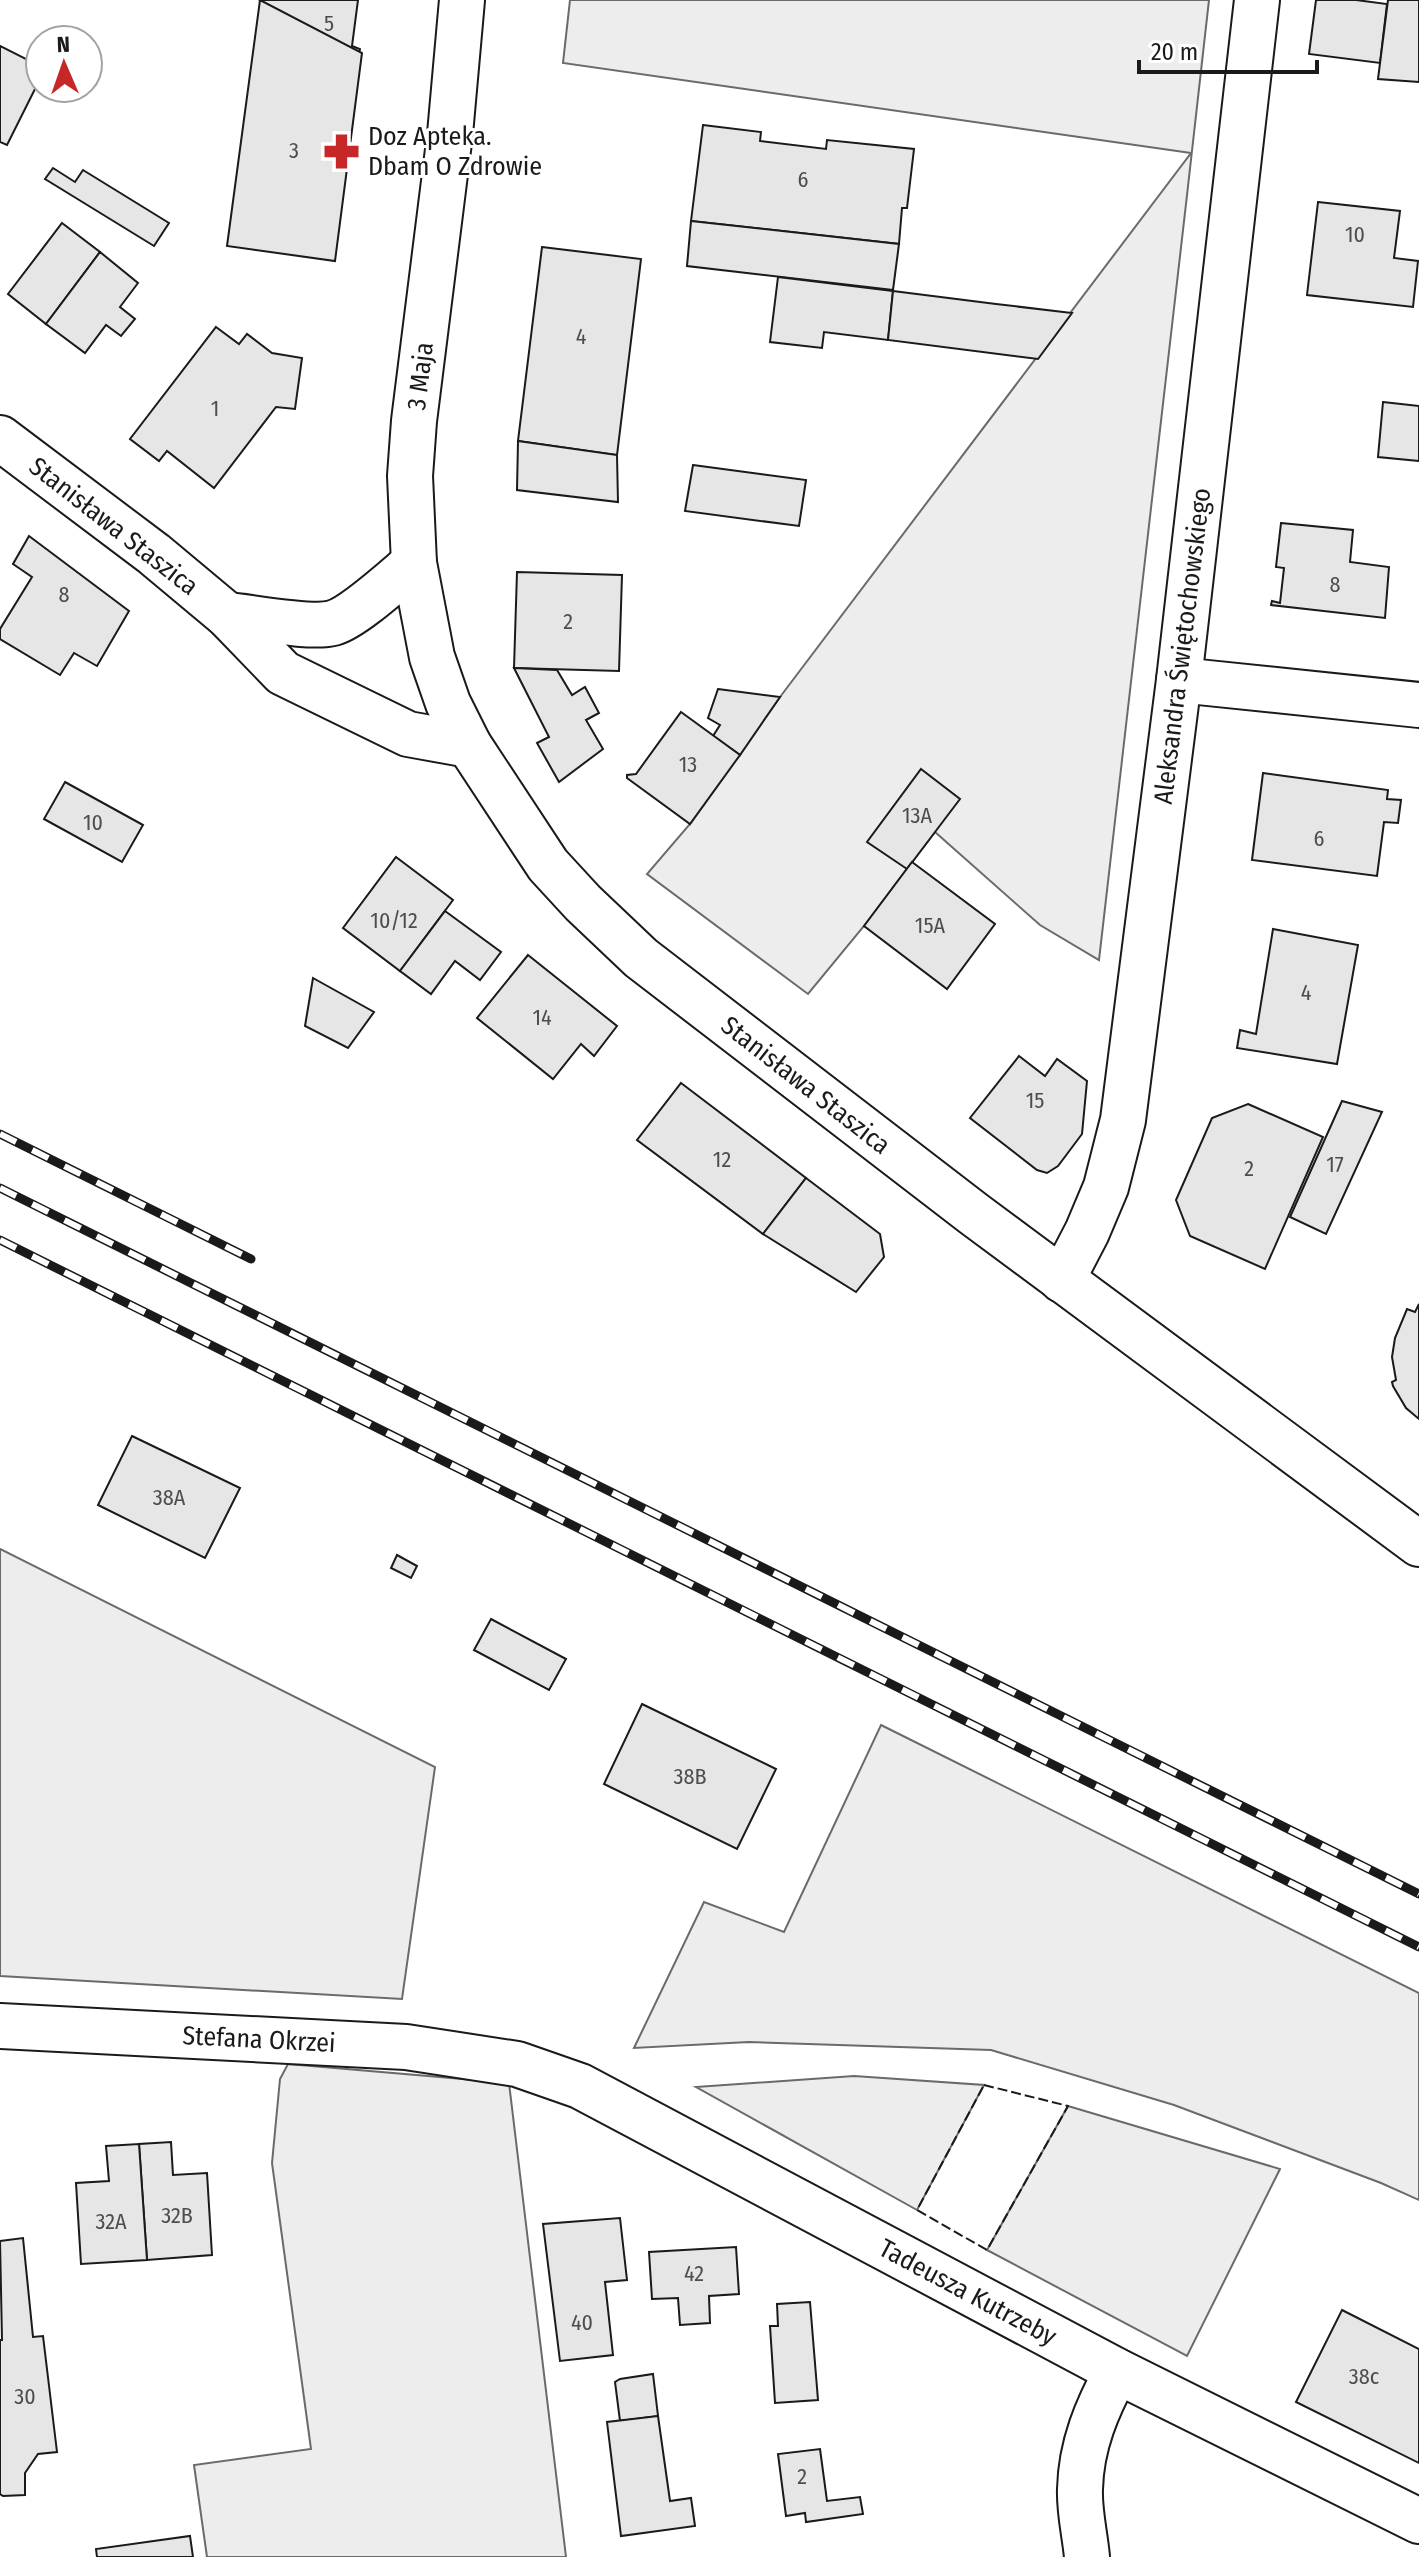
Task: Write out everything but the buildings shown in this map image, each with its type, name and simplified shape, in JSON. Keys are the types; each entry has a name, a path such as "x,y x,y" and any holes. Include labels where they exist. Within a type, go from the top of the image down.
{"street":[{"name":"3 Maja","path":"462,0 450,134 414,421 410,476 414,563 432,657 448,703 469,745"},
{"name":"Aleksandra Świętochowskiego","path":"1062,1280 1106,1187 1123,1120 1179,680 1257,0"},
{"name":"Stanisława Staszica","path":"0,438 154,554 227,615 283,673 408,734 469,745 548,865 641,958 1062,1280 1419,1544"},
{"path":"227,615 298,623 333,623 367,602 414,563"},
{"path":"1179,680 1419,705"},
{"name":"Stefana Okrzei","path":"0,2026 406,2047 517,2064"},
{"name":"Tadeusza Kutrzeby","path":"517,2064 580,2086 1117,2371 1419,2521"},
{"path":"1087,2557 1080,2489 1086,2439 1096,2409 1117,2371"}],"shaded area":[{"path":"570,0 1209,0 1099,960 1040,925 935,832 808,994 647,874 690,824 780,697 1191,153 563,63"},
{"path":"0,1549 435,1767 402,1999 0,1976"},
{"path":"881,1725 1419,1993 1419,2200 1174,2105 991,2050 749,2042 634,2048 704,1902 784,1932"},
{"path":"288,2064 509,2083 566,2557 207,2557 194,2465 311,2449 272,2163 280,2079"},
{"path":"854,2076 984,2085 917,2210 696,2087"},
{"path":"1068,2106 1280,2169 1187,2356 987,2250"}],"railway":[{"path":"0,1134 251,1259"},
{"path":"0,1188 1419,1894"},
{"path":"0,1240 1419,1947"}],"fence":[{"path":"984,2085 1068,2106 987,2250 917,2210 984,2085"}],"place":[{"name":"Doz Apteka. Dbam O Zdrowie","path":"342,151"}]}
